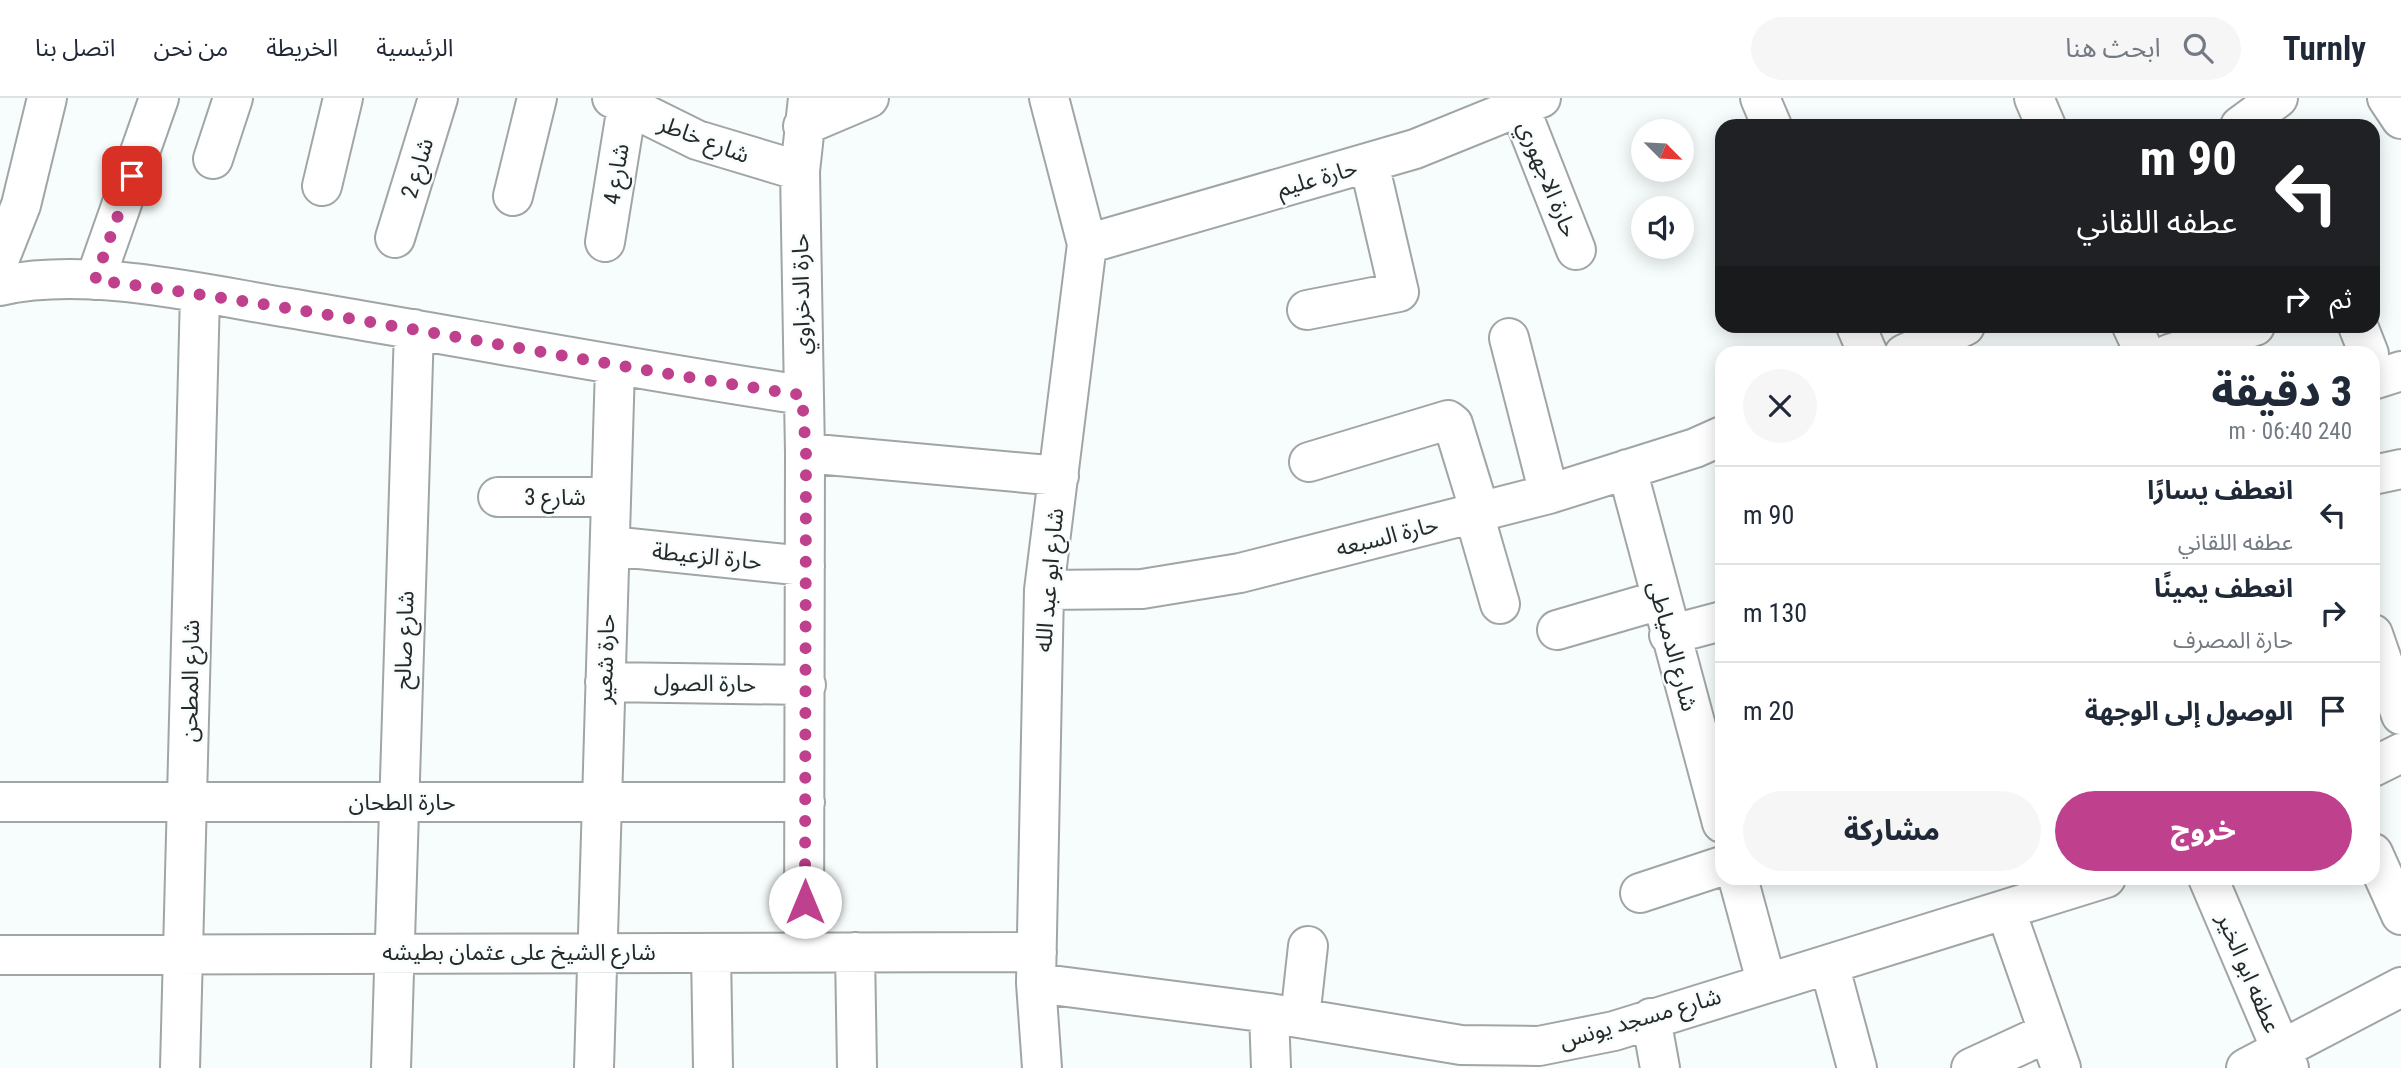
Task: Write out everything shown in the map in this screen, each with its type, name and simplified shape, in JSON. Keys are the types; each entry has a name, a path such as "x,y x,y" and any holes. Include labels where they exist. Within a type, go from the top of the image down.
{"street":[{"path":"0,258 21,205 47,98"},
{"path":"95,280 159,98"},
{"path":"213,159 233,98"},
{"path":"322,186 343,98"},
{"name":"شارع 2","path":"395,238 438,98"},
{"path":"513,197 537,98"},
{"path":"805,112 869,98"},
{"name":"شارع ابو عبد الله","path":"1042,1068 1037,967 1044,590 1087,244 1049,98"},
{"path":"1760,98 1769,119"},
{"path":"2034,98 2043,119"},
{"path":"2250,119 2278,98"},
{"path":"2387,98 2401,119"},
{"name":"حارة عليم","path":"1087,244 1369,163 1530,103"},
{"name":"حارة الاجهوري","path":"1530,103 1576,250"},
{"name":"شارع خاطر","path":"639,106 697,140 800,171"},
{"name":"شارع 4","path":"605,242 639,106"},
{"name":"حارة الدخراوي","path":"804,952 806,453 802,395 800,171 805,112"},
{"path":"1307,310 1399,292 1369,163"},
{"path":"0,286 38,280 95,280 200,294 414,329 615,367 802,395"},
{"name":"شارع المطحن","path":"180,1068 200,294"},
{"name":"شارع صالح","path":"391,1068 414,329"},
{"path":"1921,346 1950,333"},
{"path":"2194,346 2234,333"},
{"path":"1509,338 1549,494"},
{"name":"حارة شعير","path":"594,1068 615,367"},
{"path":"1309,462 1448,420 1453,424 1500,604"},
{"name":"حارة السبعه","path":"1044,590 1093,591 1192,582 1549,494 1715,438"},
{"path":"806,453 1059,476"},
{"name":"شارع الدمياطى","path":"1627,469 1715,798"},
{"path":"2380,474 2401,469"},
{"name":"شارع 3","path":"498,497 611,497"},
{"name":"حارة الزعيطة","path":"610,546 805,566"},
{"path":"1557,630 1665,618 1715,621"},
{"path":"2380,654 2401,715"},
{"name":"حارة الصول","path":"605,682 806,685"},
{"path":"2380,764 2401,754"},
{"name":"حارة الطحان","path":"0,802 805,802"},
{"path":"1640,892 1715,868"},
{"path":"2380,868 2401,915"},
{"path":"1740,885 1766,981"},
{"name":"شارع مسجد يونس","path":"1037,967 1284,1015 1462,1057 1500,1047 1552,1044 1614,1031 1766,981 2007,911 2044,889 2067,885"},
{"name":"عطفه ابو الخير","path":"2211,885 2285,1059"},
{"path":"2007,911 2061,1068"},
{"path":"1271,1068 1284,1015 1308,946"},
{"name":"شارع الشيخ على عثمان بطيشه","path":"0,955 394,951 855,952 1037,967"},
{"path":"855,952 858,1068"},
{"path":"711,953 713,1068"},
{"path":"1829,964 1857,1068"},
{"path":"2245,1068 2285,1059 2401,987"},
{"path":"1651,1018 1660,1068"},
{"path":"1971,1068 2047,1032"}],"route":[{"path":"132,176 95,280 200,294 414,329 615,367 802,395 806,453 805,902"}]}
